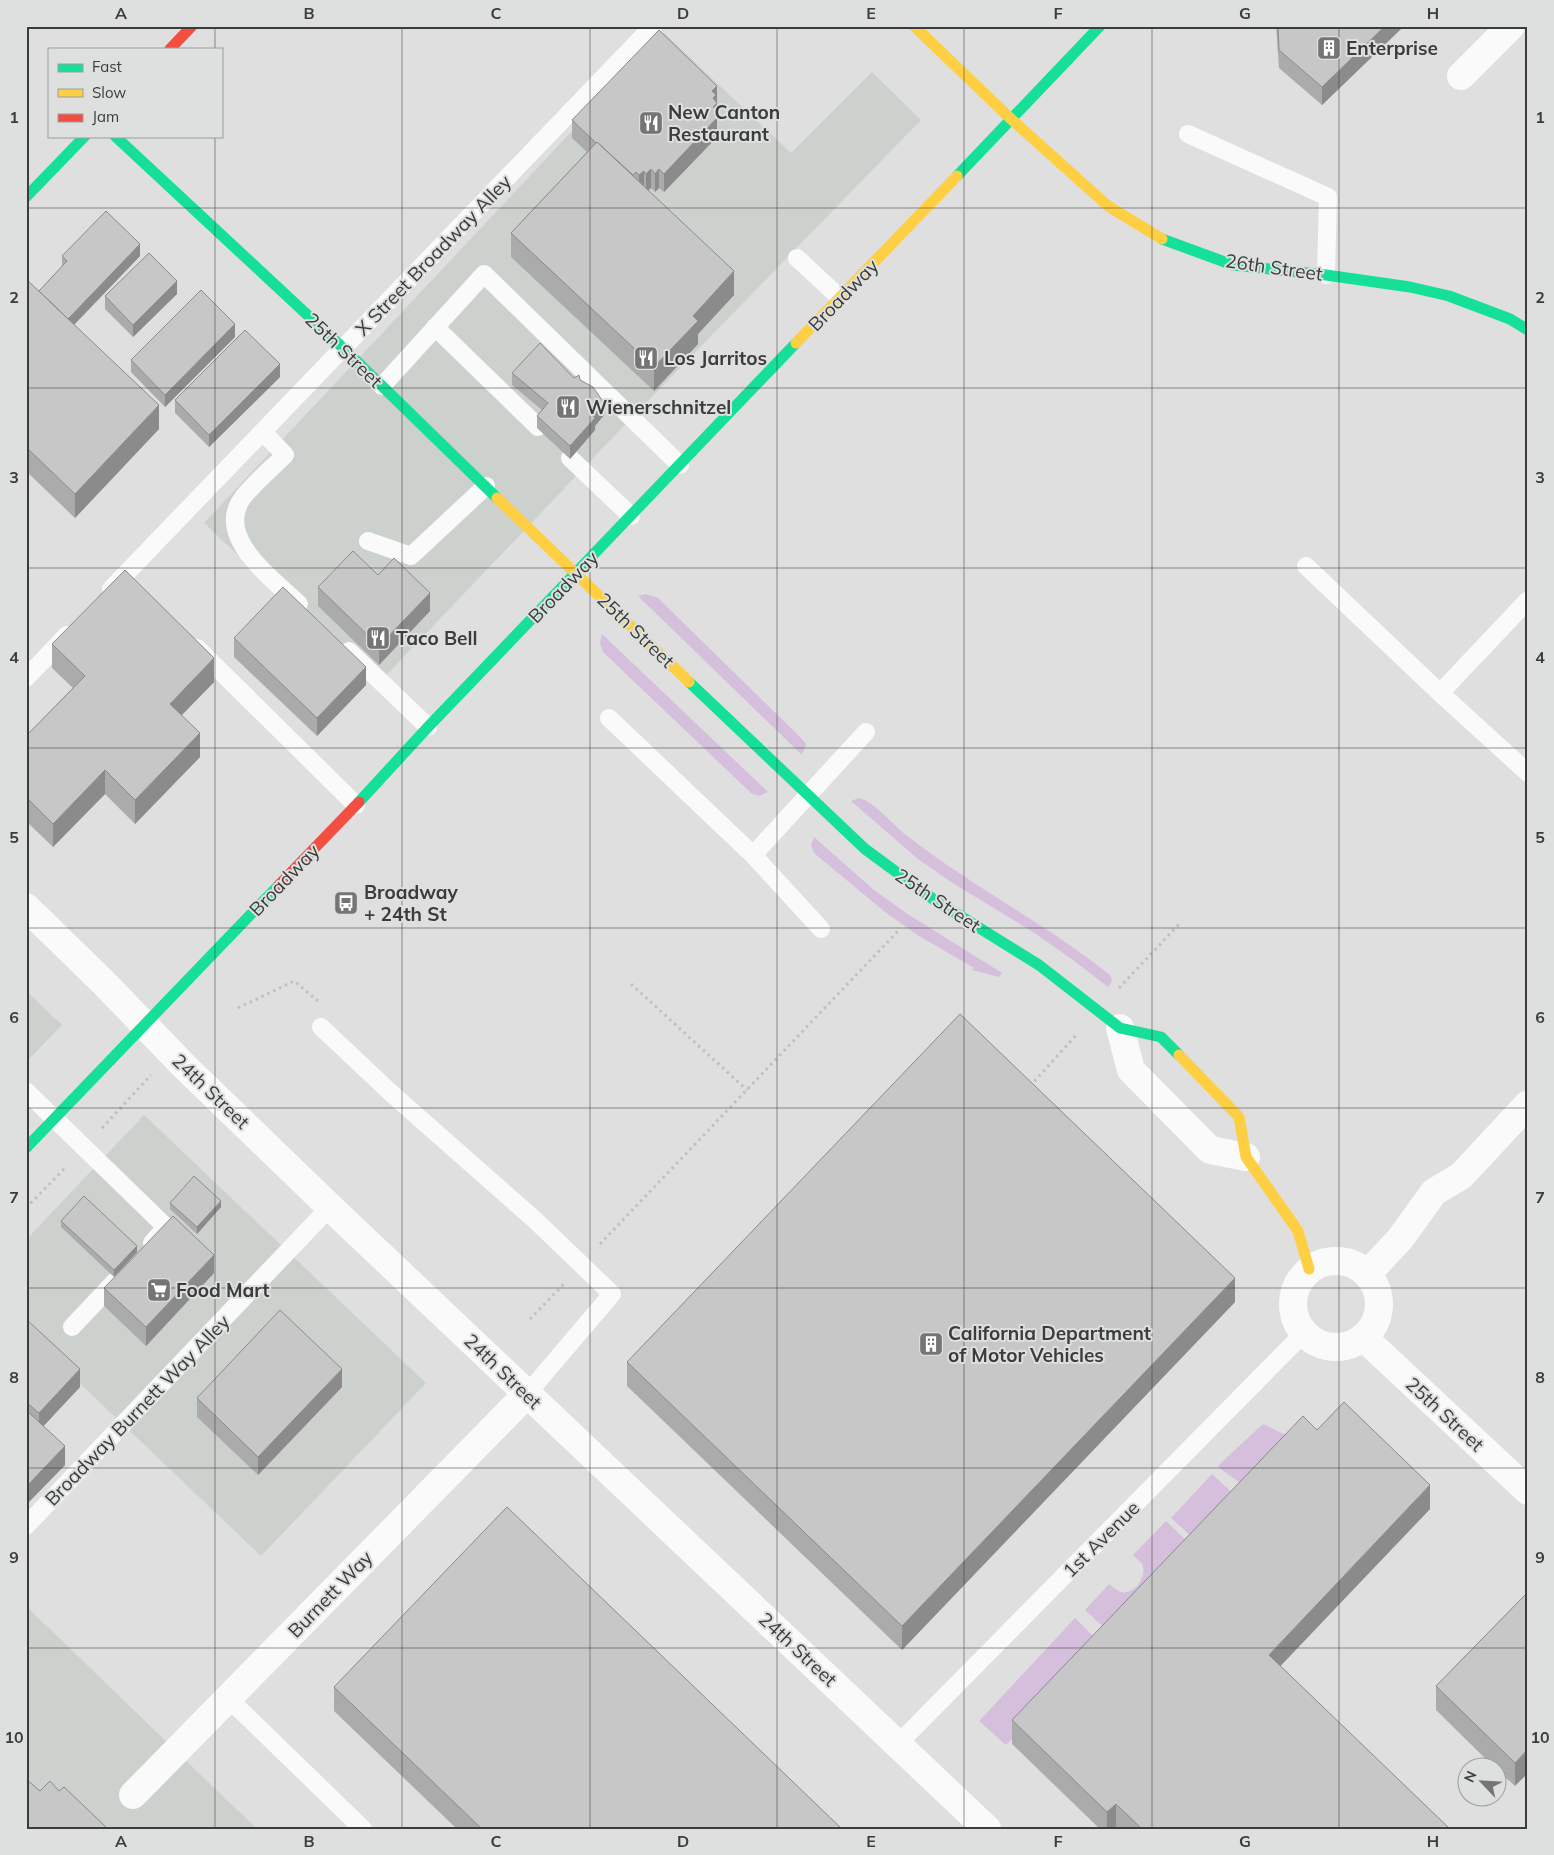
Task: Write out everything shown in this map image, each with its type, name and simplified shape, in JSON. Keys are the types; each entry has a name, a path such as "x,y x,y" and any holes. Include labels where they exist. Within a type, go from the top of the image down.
{"street":[{"path":"171,48 192,26"},
{"name":"Broadway","path":"26,1148 356,806 428,727 1100,26"},
{"path":"1460,76 1510,26"},
{"name":"26th Street","path":"922,29 1011,120 1108,206 1167,242 1233,265 1326,275 1410,287 1449,296 1487,309 1510,319 1528,330"},
{"path":"26,197 83,138"},
{"name":"25th Street","path":"117,138 343,348 866,849 933,899 1038,965 1120,1028 1160,1037 1239,1117 1246,1157 1298,1231 1310,1269"},
{"name":"24th Street","path":"26,907 184,1066 330,1207 987,1829"},
{"path":"1120,1028 1132,1070 1138,1077 1210,1150 1246,1157"},
{"path":"1368,1273 1400,1238 1434,1192 1461,1176 1528,1104"},
{"path":"1339,1260 1354,1264 1368,1273 1376,1285 1380,1300 1378,1314 1372,1328 1363,1337 1349,1346 1334,1348 1320,1345 1306,1337 1297,1325 1292,1310 1293,1294 1299,1280 1310,1269 1323,1262 1339,1260"},
{"name":"25th Street","path":"1363,1337 1528,1491"},
{"name":"Burnett Way","path":"133,1795 527,1394"}],"lane":[{"name":"X Street Broadway Alley","path":"98,603 653,26"},
{"path":"1188,134 1328,197 1326,275"},
{"path":"797,258 840,298"},
{"path":"382,386 484,274 680,466"},
{"path":"435,327 538,427"},
{"path":"263,432 285,455 243,497 234,515 237,535 247,554 310,614"},
{"path":"570,458 631,516"},
{"path":"368,541 411,556 486,486"},
{"path":"1306,566 1440,693 1528,773"},
{"path":"124,576 138,590"},
{"path":"1440,693 1528,600"},
{"path":"26,678 78,623"},
{"path":"187,638 356,806"},
{"path":"337,640 428,727"},
{"path":"609,718 753,855 821,929"},
{"path":"753,855 866,732"},
{"path":"321,1027 391,1093 535,1220 612,1294 527,1394"},
{"path":"26,1090 166,1227 72,1328"},
{"name":"Broadway Burnett Way Alley","path":"26,1526 330,1207"},
{"name":"1st Avenue","path":"898,1744 1304,1333"},
{"path":"228,1698 363,1829"}],"path":[{"path":"1116,992 1181,922"},
{"path":"600,1244 899,930"},
{"path":"238,1008 294,980 320,1002"},
{"path":"631,984 747,1090"},
{"path":"1026,1091 1080,1031"},
{"path":"530,1319 569,1278"}],"shaded area":[{"path":"664,33 791,153 872,72 921,120 638,411 376,686 204,523"},
{"path":"646,594 658,598 802,739 806,744 802,755 638,596"},
{"path":"602,634 768,792 759,796 751,793 603,652 600,643"},
{"path":"859,798 871,804 931,854 1085,956 1110,975 1112,981 1108,987 1033,932 951,882 918,859 851,801"},
{"path":"814,837 874,890 906,913 1002,973 999,977 972,970 974,968 919,936 885,912 814,853 811,845"},
{"path":"26,991 62,1025 26,1062"},
{"path":"144,1115 426,1383 261,1556 26,1332 26,1240"},
{"path":"1263,1424 1298,1441 1250,1490 1218,1467"},
{"path":"1212,1474 1241,1501 1201,1545 1171,1518"},
{"path":"1166,1521 1195,1549 1113,1636 1085,1610 1109,1584 1122,1592 1131,1591 1138,1585 1142,1577 1143,1568 1142,1564 1133,1555"},
{"path":"26,1606 177,1752 257,1829 26,1829"},
{"path":"1075,1618 1104,1647 1006,1745 979,1721"}],"building":[{"name":"Enterprise","path":"1278,26 1385,26 1322,87 1279,50"},
{"name":"New Canton Restaurant","path":"659,30 717,86 712,91 716,95 713,98 717,103 713,107 717,111 714,115 717,118 664,174 659,169 655,174 651,169 646,174 644,171 639,175 636,172 633,175 572,120"},
{"path":"597,142 734,271 693,316 698,321 654,367 511,233"},
{"path":"106,211 140,244 68,319 39,291 67,261 62,256"},
{"path":"149,253 177,281 133,325 105,296"},
{"path":"26,279 159,405 75,494 26,447"},
{"path":"201,290 235,324 165,395 131,360"},
{"path":"245,330 280,364 209,435 175,400"},
{"name":"Wienerschnitzel","path":"540,343 574,378 579,375 580,380 593,387 604,403 593,415 595,418 570,446 537,416 548,403 512,373"},
{"name":"Taco Bell","path":"353,551 378,575 394,558 430,593 379,646 318,587"},
{"path":"125,570 214,658 170,704 200,733 135,800 105,770 53,824 26,797 26,736 85,676 52,644"},
{"path":"283,587 366,667 317,718 234,638"},
{"name":"California Department of Motor Vehicles","path":"960,1014 1235,1278 902,1626 627,1362"},
{"path":"194,1176 221,1201 197,1227 170,1203"},
{"path":"84,1196 137,1246 114,1270 61,1221"},
{"name":"Food Mart","path":"173,1216 214,1255 146,1327 104,1288"},
{"path":"280,1310 342,1369 258,1457 197,1398"},
{"path":"26,1319 80,1369 39,1413 26,1402"},
{"path":"1344,1402 1430,1485 1269,1655 1449,1828 1142,1829 1116,1804 1107,1812 1012,1720 1303,1416 1317,1430"},
{"path":"26,1410 65,1446 26,1487"},
{"path":"507,1507 842,1829 482,1829 334,1687"},
{"path":"1528,1592 1528,1749 1515,1763 1436,1686"},
{"path":"26,1779 40,1791 50,1781 59,1791 64,1787 108,1829 26,1829"}],"traffic: fast":[{"path":"957,176 1100,26"},
{"path":"26,197 83,138"},
{"path":"117,138 343,348 497,498"},
{"path":"1162,239 1233,265 1326,275 1410,287 1449,296 1510,319 1528,330"},
{"path":"359,802 428,727 796,343"},
{"path":"689,682 865,849 933,899 1039,965 1120,1028 1161,1037 1179,1055"},
{"path":"26,1148 279,885"}],"traffic: slow":[{"path":"914,26 1011,119 1108,206 1162,239"},
{"path":"796,343 957,176"},
{"path":"497,498 689,682"},
{"path":"1179,1055 1239,1117 1246,1157 1298,1231 1309,1269"}],"traffic: jam":[{"path":"171,48 192,26"},
{"path":"279,885 359,802"}],"place":[{"name":"Enterprise","path":"1329,48"},
{"name":"New Canton Restaurant","path":"651,123"},
{"name":"Los Jarritos","path":"646,358"},
{"name":"Wienerschnitzel","path":"568,407"},
{"name":"Taco Bell","path":"378,638"},
{"name":"Broadway + 24th St","path":"346,903"},
{"name":"Food Mart","path":"159,1290"},
{"name":"California Department of Motor Vehicles","path":"931,1344"}]}
